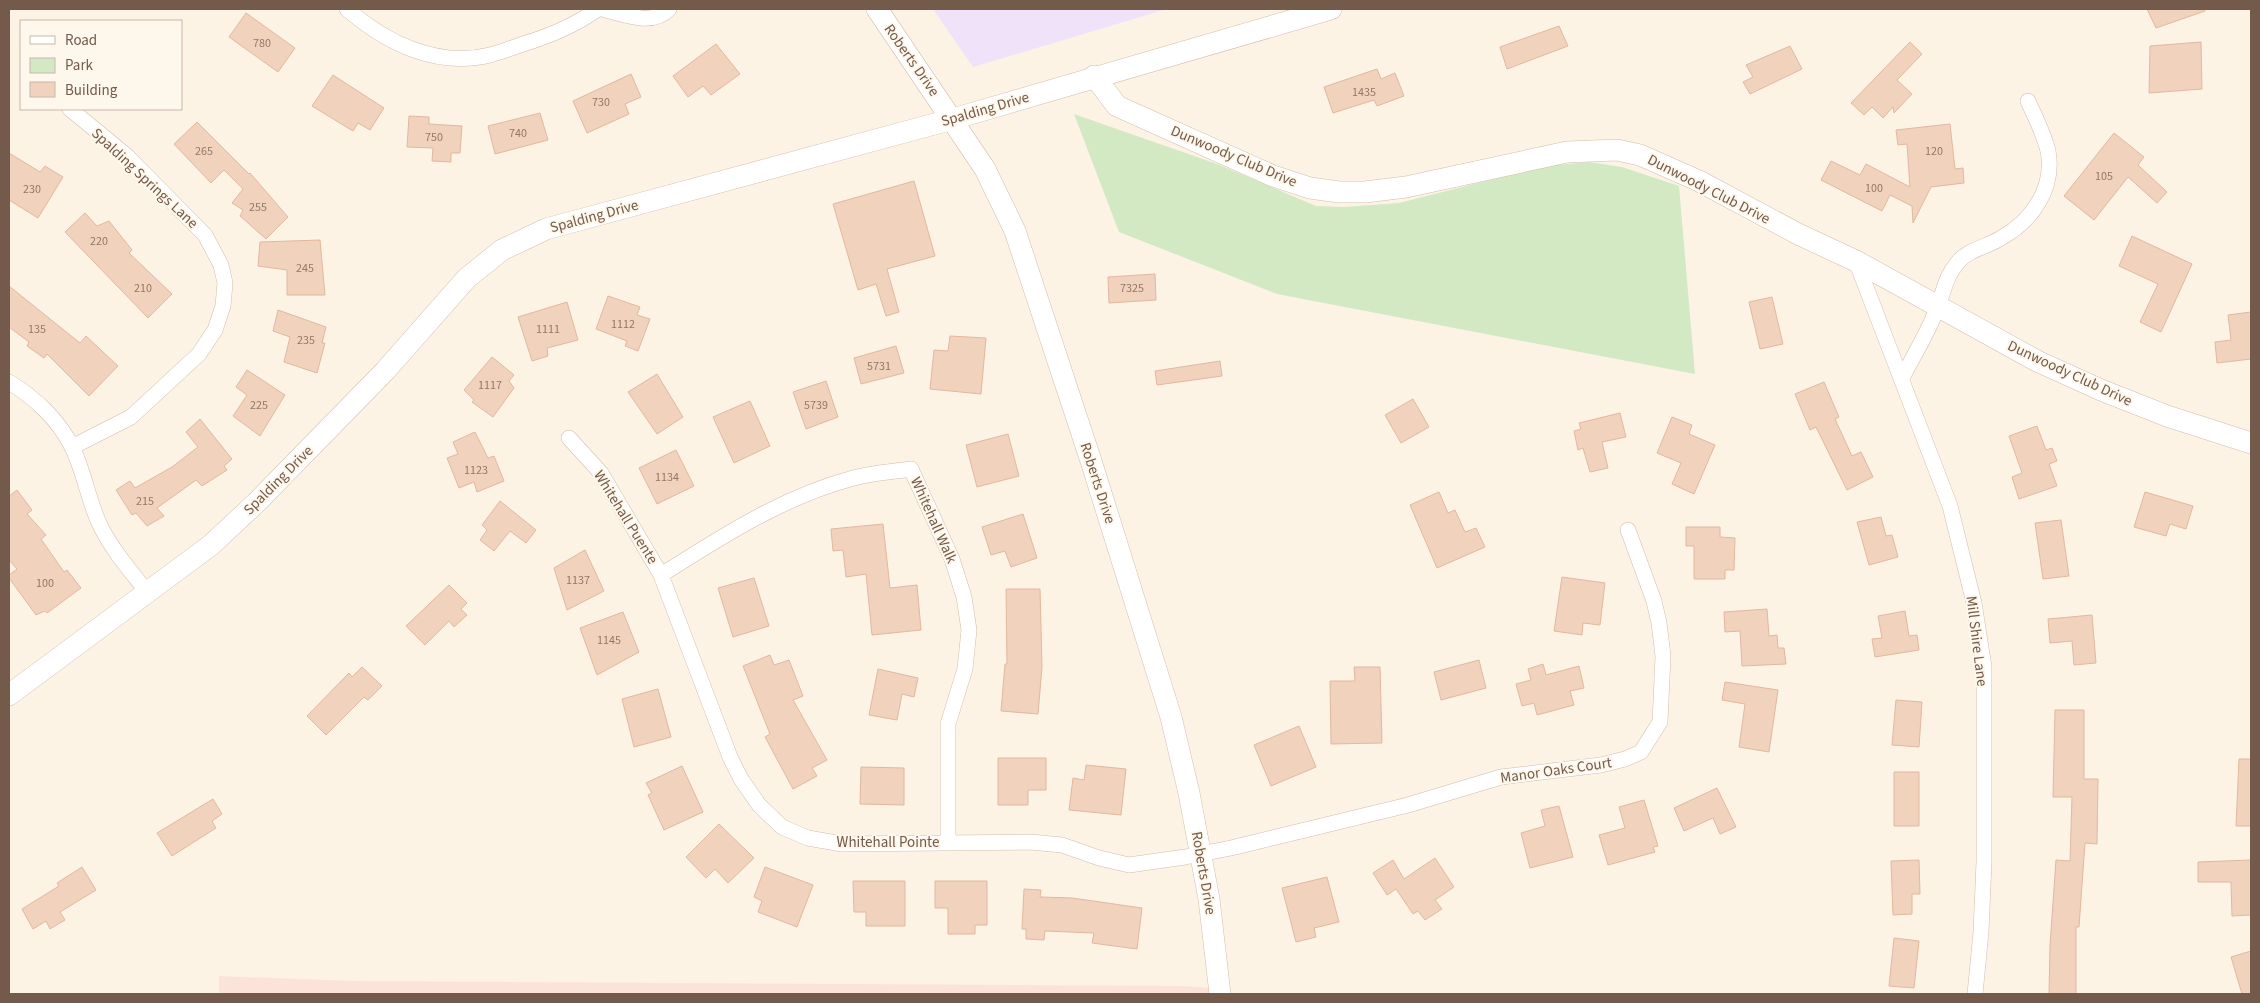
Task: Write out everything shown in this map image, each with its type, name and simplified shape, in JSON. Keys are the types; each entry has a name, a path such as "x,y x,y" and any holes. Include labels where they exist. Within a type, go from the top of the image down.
{"street":[{"path":"347,9 367,26 389,40 412,50 450,59 488,55 555,34 582,21 598,9"},
{"path":"602,9 641,18 653,18 669,9"},
{"name":"Roberts Drive","path":"877,9 985,169 1015,230 1147,638 1171,717 1189,794 1208,852 1209,900 1220,994"},
{"name":"Spalding Drive","path":"9,695 210,545 256,503 385,371 467,278 502,250 546,229 952,119 1094,76 1331,9"},
{"name":"Dunwoody Club Drive","path":"1094,76 1117,106 1273,176 1310,188 1339,192 1365,192 1406,188 1567,152 1617,150 1640,155 1699,181 1798,234 1856,261 2037,361 2101,390 2167,416 2251,443"},
{"path":"1902,378 1938,307 1944,284 1960,260 1974,250 1998,240 2015,230 2031,215 2041,199 2048,176 2048,153 2045,141 2028,101"},
{"name":"Spalding Springs Lane","path":"71,110 127,156 205,235 221,265 225,283 223,306 215,330 198,354 131,417 72,447"},
{"name":"Mill Shire Lane","path":"1856,261 1950,506 1974,603 1984,667 1984,862 1981,932 1975,994"},
{"path":"9,382 41,406 72,447 99,522 112,546 147,592"},
{"name":"Whitehall Puente","path":"569,438 601,473 661,575"},
{"name":"Whitehall Walk","path":"661,575 716,540 790,499 852,478 911,469 952,559 964,597 969,630 964,668 948,724 948,842"},
{"name":"Manor Oaks Court","path":"1208,852 1408,805 1501,777 1601,765 1625,759 1641,752 1660,722 1663,656 1654,601 1628,530"},
{"name":"Whitehall Pointe","path":"661,575 730,757 741,779 759,805 782,827 808,838 842,844 1030,842 1062,845 1099,858 1129,864 1208,852"}],"shaded area":[{"path":"933,9 1167,9 973,67"},
{"path":"219,976 352,981 1182,986 1212,988 1214,994 219,994"}],"green space":[{"path":"1074,114 1217,164 1316,206 1344,207 1399,203 1545,166 1589,162 1622,167 1679,186 1695,374 1277,294 1119,232"}],"building":[{"path":"2147,9 2204,9 2205,11 2156,28"},
{"path":"246,13 295,48 278,72 229,37"},
{"path":"1559,26 1568,46 1507,69 1500,47"},
{"path":"1910,42 1922,54 1897,80 1912,94 1894,113 1893,107 1883,118 1872,107 1864,115 1851,103"},
{"path":"2201,42 2202,89 2149,93 2150,46"},
{"path":"716,44 740,74 711,95 703,86 688,97 673,76"},
{"path":"1790,46 1802,69 1750,94 1743,82 1753,77 1746,65"},
{"path":"1377,69 1381,79 1395,73 1404,96 1377,106 1374,100 1333,113 1324,87"},
{"path":"631,74 641,97 625,104 629,114 587,133 573,101"},
{"path":"333,75 384,108 370,130 358,123 353,131 312,106"},
{"path":"540,113 548,140 495,154 488,126"},
{"path":"409,116 429,117 429,124 462,126 460,153 451,153 451,162 432,161 433,148 407,147"},
{"path":"197,122 250,173 288,217 266,239 240,216 243,210 232,203 243,189 224,170 211,183 174,144"},
{"path":"1950,124 1955,169 1963,168 1964,183 1931,187 1913,223 1912,206 1890,195 1882,211 1821,180 1831,161 1860,175 1866,164 1910,187 1907,144 1898,145 1896,130"},
{"path":"2114,133 2144,157 2138,165 2167,192 2157,203 2128,177 2094,220 2064,196"},
{"path":"9,153 40,172 45,166 63,177 38,218 9,200"},
{"path":"914,181 935,256 887,269 899,312 886,316 876,284 858,290 833,204"},
{"path":"85,213 97,226 109,221 132,250 129,253 172,294 148,318 65,232"},
{"path":"2132,236 2192,264 2161,332 2140,322 2158,284 2119,266"},
{"path":"320,240 325,295 287,295 287,270 258,266 260,242"},
{"path":"1155,274 1156,300 1109,303 1108,277"},
{"path":"9,286 80,343 86,336 118,366 89,396 47,354 44,358 27,346 29,342 9,327"},
{"path":"608,296 640,307 637,315 650,319 638,351 625,346 627,341 596,329"},
{"path":"1772,297 1783,344 1760,349 1749,302"},
{"path":"567,302 578,340 547,348 548,356 532,361 518,317"},
{"path":"278,310 326,327 322,343 325,343 317,373 284,362 290,337 273,331"},
{"path":"2251,312 2251,359 2217,363 2215,342 2231,340 2228,315"},
{"path":"950,336 986,338 981,394 930,389 934,350 948,351"},
{"path":"896,346 904,373 861,384 854,358"},
{"path":"492,357 514,375 509,381 514,388 493,417 472,402 474,400 464,390"},
{"path":"1220,361 1222,376 1157,385 1155,371"},
{"path":"247,370 285,395 260,436 233,416 247,395 236,387"},
{"path":"657,374 683,417 657,434 628,392"},
{"path":"826,381 838,417 806,429 793,392"},
{"path":"1824,382 1839,417 1835,419 1852,456 1861,452 1873,477 1847,490 1816,427 1810,430 1795,394"},
{"path":"1413,399 1429,427 1401,443 1385,415"},
{"path":"750,401 770,446 734,463 713,417"},
{"path":"1620,413 1626,437 1602,442 1608,468 1590,472 1583,448 1578,450 1574,431 1581,429 1579,423"},
{"path":"1672,417 1692,425 1689,434 1715,445 1694,494 1672,484 1681,463 1657,453"},
{"path":"200,419 232,459 224,466 227,470 202,486 196,480 157,508 164,516 147,526 136,513 132,515 116,490 130,481 135,488 172,467 198,447 186,432"},
{"path":"2037,426 2046,450 2052,448 2057,461 2049,464 2057,486 2019,499 2012,477 2022,473 2009,436"},
{"path":"475,432 488,458 494,456 504,481 477,492 474,482 459,488 447,458 458,454 453,442"},
{"path":"1008,434 1019,476 977,487 966,445"},
{"path":"676,450 694,486 657,504 639,468"},
{"path":"17,490 32,510 27,514 46,535 41,539 64,572 67,570 81,588 47,613 45,611 36,615 9,578 9,575 17,569 9,560 9,496"},
{"path":"1439,492 1448,513 1455,510 1465,532 1476,528 1485,547 1437,568 1410,505"},
{"path":"2145,492 2193,506 2186,529 2170,524 2166,536 2134,527"},
{"path":"500,501 536,530 526,543 510,531 494,551 480,540 487,530 482,525"},
{"path":"1023,514 1037,558 1011,567 1005,551 991,555 982,527"},
{"path":"1881,517 1886,536 1892,535 1898,557 1869,565 1857,522"},
{"path":"2061,520 2069,576 2043,579 2035,523"},
{"path":"883,524 890,588 917,585 921,630 872,635 866,574 846,577 843,550 833,551 831,529"},
{"path":"1686,527 1720,527 1720,537 1735,538 1734,570 1725,570 1725,579 1694,579 1694,546 1686,546"},
{"path":"585,550 604,591 567,610 554,568"},
{"path":"1562,577 1605,583 1600,625 1583,623 1582,635 1554,631"},
{"path":"754,578 769,626 733,637 718,588"},
{"path":"449,585 467,603 461,609 467,615 454,627 449,621 425,645 406,626"},
{"path":"1006,589 1040,589 1042,667 1038,714 1001,711 1005,664 1007,664"},
{"path":"1767,609 1769,636 1777,635 1778,648 1784,648 1786,664 1742,666 1740,631 1725,632 1724,612"},
{"path":"1905,611 1909,636 1917,635 1919,650 1875,657 1872,639 1882,638 1878,616"},
{"path":"623,612 639,652 597,675 580,628"},
{"path":"2092,615 2096,663 2074,665 2072,641 2050,643 2048,619"},
{"path":"770,655 774,665 789,660 803,696 793,700 827,760 812,768 817,776 793,789 765,737 770,734 743,666"},
{"path":"1479,660 1486,688 1441,700 1434,672"},
{"path":"1543,664 1546,675 1579,666 1584,688 1570,691 1574,705 1537,715 1534,703 1522,706 1516,684 1531,680 1528,669"},
{"path":"362,667 382,686 368,700 364,697 326,735 307,716 349,673 352,677"},
{"path":"1354,667 1380,667 1382,743 1331,744 1330,681 1355,681"},
{"path":"878,669 918,678 914,697 902,694 897,720 869,715"},
{"path":"1725,682 1778,690 1769,752 1739,747 1745,704 1722,700"},
{"path":"658,689 671,737 634,747 622,699"},
{"path":"1896,700 1922,702 1919,747 1892,745"},
{"path":"2055,710 2084,710 2084,779 2098,779 2097,844 2085,843 2079,927 2076,927 2076,994 2049,994 2050,945 2056,860 2070,861 2072,797 2053,797"},
{"path":"1299,726 1316,767 1271,786 1254,745"},
{"path":"998,758 1046,758 1046,790 1028,790 1028,805 998,805"},
{"path":"2239,759 2251,759 2251,826 2236,826"},
{"path":"1086,765 1126,769 1121,815 1069,810 1073,778 1084,780"},
{"path":"682,766 703,812 664,830 648,795 652,793 646,783"},
{"path":"861,767 904,768 904,805 860,804"},
{"path":"1894,772 1919,772 1919,826 1894,826"},
{"path":"1717,788 1736,827 1720,834 1713,818 1684,831 1674,808"},
{"path":"213,799 222,814 212,821 216,828 172,856 157,833"},
{"path":"1644,800 1658,846 1653,847 1655,852 1608,865 1599,835 1625,828 1619,807"},
{"path":"1559,806 1573,857 1530,868 1521,833 1545,826 1541,810"},
{"path":"719,824 754,858 728,883 715,869 706,878 686,857"},
{"path":"1435,858 1454,887 1435,900 1442,909 1425,920 1418,911 1413,914 1396,889 1387,895 1373,873 1393,860 1404,879"},
{"path":"1919,860 1920,894 1912,894 1912,914 1893,915 1891,861"},
{"path":"2251,860 2251,915 2232,916 2231,882 2198,882 2198,862"},
{"path":"82,867 96,890 60,912 65,920 50,929 46,921 33,929 22,909 59,886 57,883"},
{"path":"765,867 813,885 797,927 758,912 762,901 754,897"},
{"path":"1327,877 1339,922 1314,928 1316,937 1296,942 1282,888"},
{"path":"853,881 905,881 905,926 866,926 866,912 854,912"},
{"path":"935,881 987,881 987,925 975,925 975,934 948,934 948,908 935,908"},
{"path":"1024,889 1041,890 1040,897 1072,898 1142,908 1137,949 1092,943 1094,933 1045,931 1044,940 1026,939 1026,929 1022,929"},
{"path":"1894,938 1919,941 1914,988 1889,986"},
{"path":"2251,951 2251,994 2242,994 2231,957"}]}
